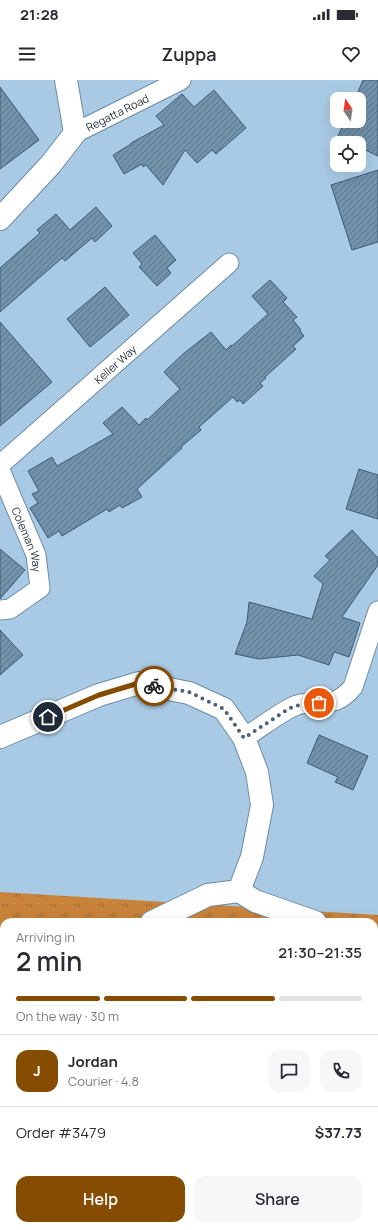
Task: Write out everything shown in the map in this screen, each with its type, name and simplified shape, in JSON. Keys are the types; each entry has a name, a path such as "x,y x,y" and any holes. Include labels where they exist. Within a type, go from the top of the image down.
{"street":[{"path":"0,219 51,164 75,133 66,80"},
{"name":"Regatta Road","path":"75,133 181,80"},
{"name":"Keller Way","path":"0,465 229,263"},
{"name":"Coleman Way","path":"0,470 36,555 40,588 10,609 0,610"},
{"path":"244,738 282,713 296,706 306,703 331,703 346,695 353,687 378,611"},
{"path":"0,737 99,695 139,683 189,692 224,709 244,738 257,772 262,805 252,857 239,891"},
{"path":"161,918 208,896 239,891 255,901 304,918"}],"green space":[{"path":"0,892 378,915 378,918 0,918"}],"building":[{"path":"363,80 378,80 378,156 366,150 366,136 338,136 342,128 366,128 366,92 358,92"},
{"path":"0,87 39,140 0,169"},
{"path":"214,90 246,128 216,154 212,150 197,163 185,150 163,185 146,165 143,167 142,164 124,174 113,155 131,143 164,125 156,116 182,94 194,107"},
{"path":"378,170 378,242 352,250 331,185"},
{"path":"96,207 112,226 95,242 92,238 65,261 62,258 0,312 0,268 40,233 37,230 56,214 70,230"},
{"path":"155,235 176,260 167,268 171,273 157,286 139,267 142,264 133,253"},
{"path":"270,280 287,298 283,302 297,317 293,320 304,336 293,346 296,349 265,377 266,378 260,383 263,386 243,404 240,400 237,402 233,397 199,427 201,430 137,489 142,497 122,508 120,505 109,512 107,509 62,536 59,531 48,538 30,508 38,503 32,494 39,491 28,471 52,457 57,466 113,434 103,423 122,407 139,425 146,418 147,420 180,389 164,372 183,354 211,332 226,350 268,314 252,296"},
{"path":"105,287 129,315 90,347 67,319"},
{"path":"0,322 52,382 0,426"},
{"path":"359,469 378,475 378,519 346,509"},
{"path":"352,530 378,558 378,565 342,617 360,623 349,657 334,652 329,665 298,655 259,659 235,654 247,622 249,602 312,619 323,584 314,576 330,560 325,556"},
{"path":"0,549 25,570 0,599"},
{"path":"0,630 23,655 0,675"},
{"path":"319,735 368,756 353,790 335,782 338,777 307,763"}],"way so far":[{"path":"154,686 189,692 224,709 244,738 290,708 306,703 319,703"}],"route":[{"path":"48,717 99,695 139,683 154,686"}]}
